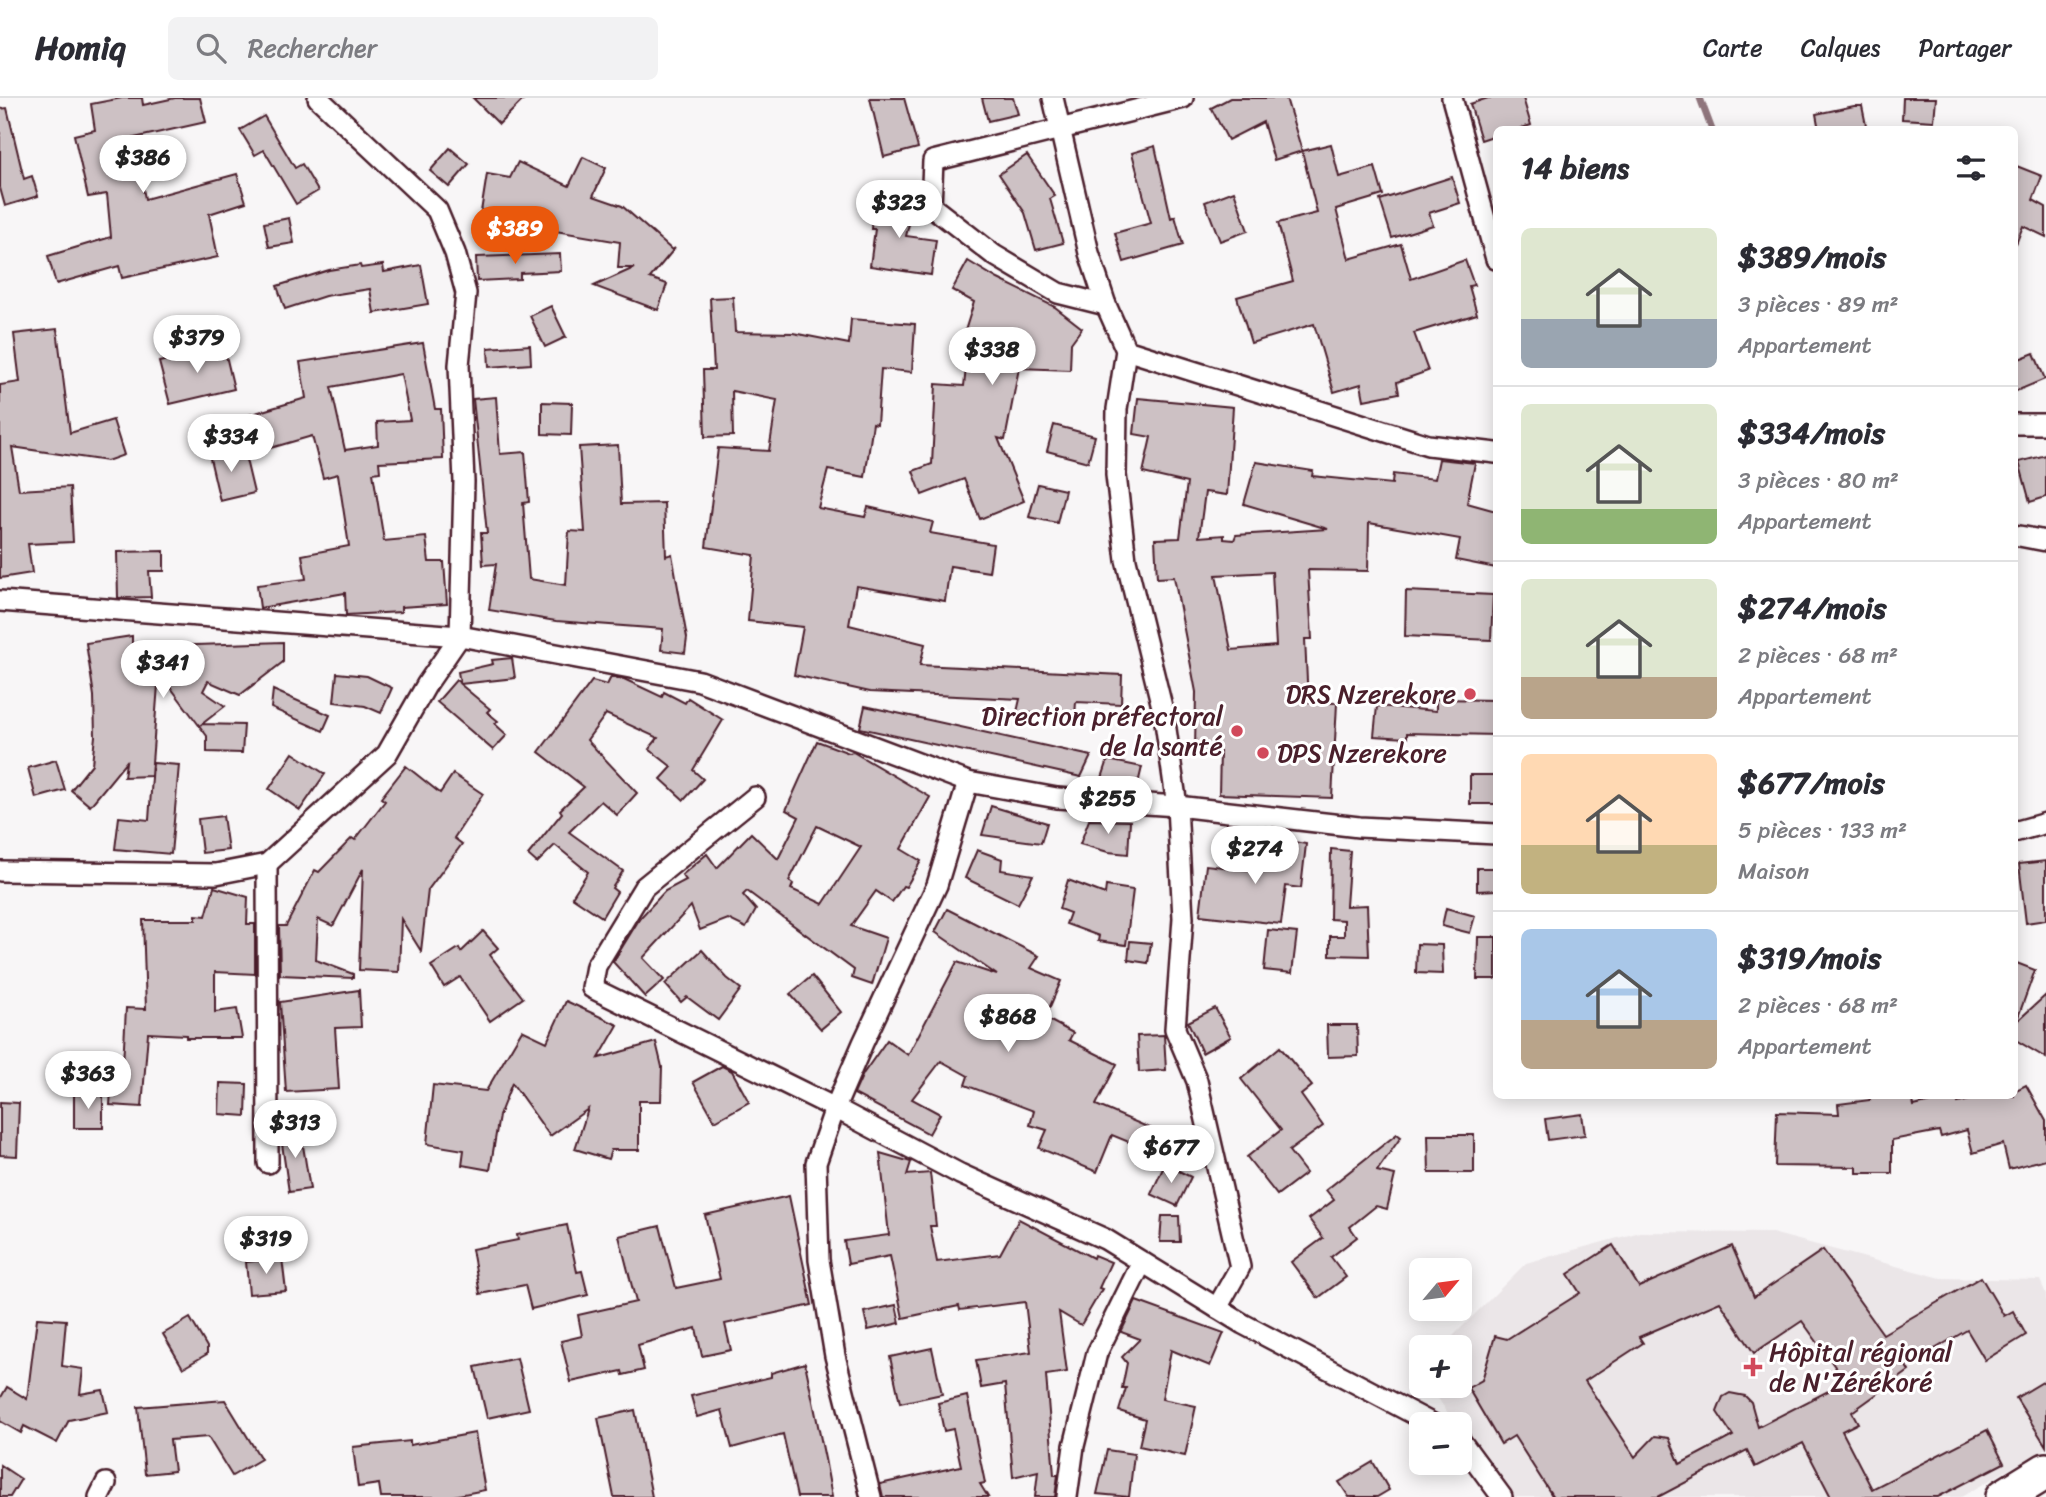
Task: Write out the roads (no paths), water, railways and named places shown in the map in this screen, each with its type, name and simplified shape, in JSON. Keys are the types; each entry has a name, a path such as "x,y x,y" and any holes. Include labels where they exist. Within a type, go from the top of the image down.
{"highway":[{"path":"2004,1497 2041,1482"}],"street":[{"path":"0,871 216,874 267,864 387,754 427,684 460,636 464,482 459,365 466,293 455,253 437,210 318,98"},
{"path":"1053,98 1089,253 1106,305 1126,350 1117,409 1116,475 1126,560 1164,715 1177,806 1183,918 1175,1029 1196,1081 1240,1267 1217,1308"},
{"path":"1106,305 1058,293 994,255 931,206 933,161 1183,98"},
{"path":"1452,98 1493,248"},
{"path":"1126,350 1428,445 1493,453"},
{"path":"2018,424 2046,424"},
{"path":"2018,536 2046,541"},
{"path":"0,601 460,636 701,681 968,782 1057,797 1177,806 1359,827 1493,834"},
{"path":"871,1497 835,1356 819,1260 816,1163 835,1108 937,885 968,782"},
{"path":"755,797 645,887 596,966 592,988 835,1108 960,1174 1105,1239 1217,1308 1411,1412"},
{"path":"2018,831 2046,823"},
{"path":"267,864 268,1163"},
{"path":"1067,1497 1074,1446 1097,1353 1142,1262"},
{"path":"1472,1456 1502,1497"}],"waterway":[{"path":"1700,98 1710,126"}],"place":[{"name":"DRS Nzerekore","path":"1470,694"},
{"name":"Direction préfectoral de la santé","path":"1237,731"},
{"name":"DPS Nzerekore","path":"1263,753"},
{"name":"Hôpital régional de N'Zérékoré","path":"1753,1367"}]}
